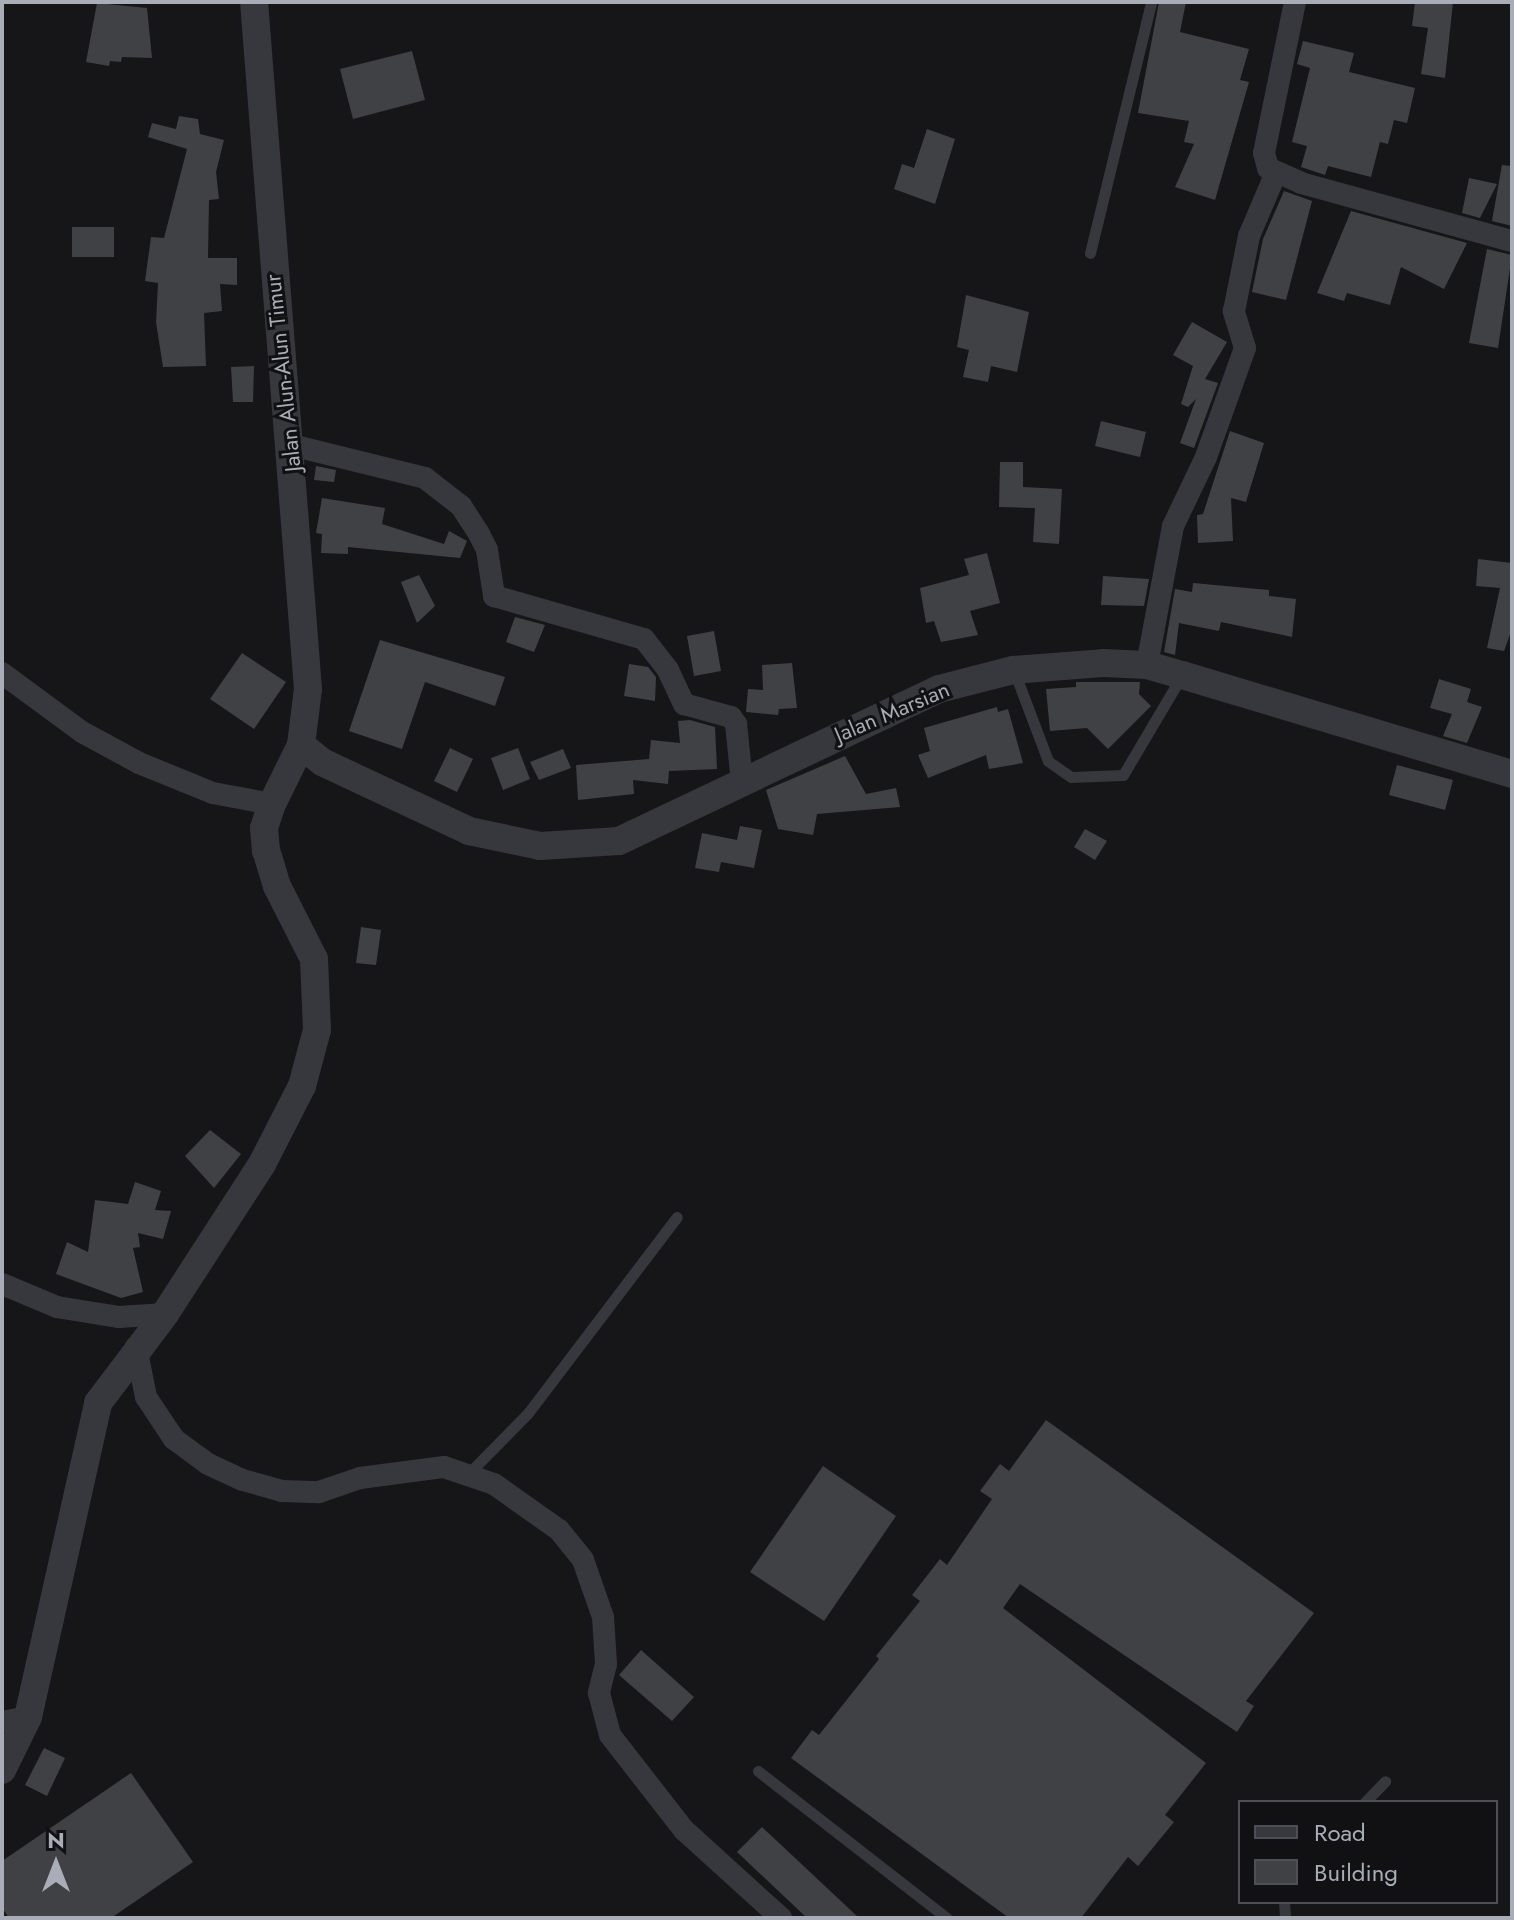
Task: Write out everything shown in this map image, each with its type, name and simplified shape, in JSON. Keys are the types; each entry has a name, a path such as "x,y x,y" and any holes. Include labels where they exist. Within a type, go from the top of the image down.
{"street":[{"name":"Jalan Alun-Alun Timur","path":"2,1770 98,1403 136,1347 165,1314 262,1164 311,1063 318,994 314,959 277,886 266,851 264,828 272,804 301,745 308,689 291,445 274,299 254,2"},
{"path":"1295,2 1264,153 1275,175 1512,241"},
{"path":"1147,665 1173,526 1206,457 1245,348 1234,311 1249,236 1275,175"},
{"path":"291,445 425,478 461,506 479,534 494,596 644,639 668,670 684,704 731,717 736,724 742,782"},
{"name":"Jalan Marsian","path":"301,745 322,762 444,821 540,846 619,841 896,707 1013,670 1103,663 1147,665 1512,774"},
{"path":"2,673 82,732 139,763 213,793 272,804"},
{"path":"2,1284 57,1307 119,1317 165,1314"},
{"path":"136,1347 146,1397 174,1439 208,1464 243,1480 282,1491 319,1492 360,1478 421,1468 469,1473 494,1484 559,1530 583,1560 603,1617 606,1664 599,1693 610,1735 684,1830 781,1918"}],"lane":[{"path":"1090,253 1151,2"},
{"path":"1013,670 1048,761 1071,777 1123,775 1182,675"},
{"path":"469,1473 528,1413 677,1217"},
{"path":"758,1771 947,1918"},
{"path":"1367,1800 1385,1781"}],"building":[{"path":"1159,2 1186,2 1180,32 1249,49 1240,80 1249,82 1215,200 1175,187 1194,144 1184,142 1189,121 1138,113"},
{"path":"1415,2 1453,2 1445,78 1421,74 1428,28 1412,26"},
{"path":"97,3 147,8 152,58 122,57 121,62 110,61 109,66 86,62"},
{"path":"1303,41 1354,53 1349,72 1415,88 1407,123 1394,120 1388,144 1380,142 1371,177 1328,166 1325,175 1301,167 1307,146 1292,142 1310,68 1297,64"},
{"path":"412,51 425,100 353,119 340,69"},
{"path":"179,116 198,119 200,134 224,140 216,172 219,199 209,200 208,258 237,258 237,285 220,284 222,311 204,313 206,366 163,367 156,322 158,283 145,281 151,237 164,238 187,149 148,137 152,123 176,129"},
{"path":"927,129 955,139 935,204 894,189 902,164 914,168"},
{"path":"1502,165 1512,166 1512,226 1492,221"},
{"path":"1469,178 1497,184 1480,218 1462,213"},
{"path":"1284,191 1312,201 1286,300 1252,292 1263,239"},
{"path":"1351,211 1467,243 1444,289 1401,267 1390,305 1347,293 1344,301 1317,293"},
{"path":"72,227 114,227 114,257 72,257"},
{"path":"1487,249 1512,255 1498,348 1469,343"},
{"path":"966,295 1029,312 1017,372 991,366 988,382 963,377 969,350 957,347"},
{"path":"1192,322 1227,342 1205,379 1218,383 1194,448 1180,443 1196,399 1188,407 1181,404 1193,366 1173,355"},
{"path":"254,366 253,402 233,402 231,367"},
{"path":"1101,421 1146,432 1140,457 1095,446"},
{"path":"1230,431 1264,443 1246,502 1231,498 1233,541 1198,543 1197,515 1203,514"},
{"path":"1000,462 1023,462 1023,487 1062,489 1059,544 1033,542 1035,508 999,507"},
{"path":"316,466 336,470 334,482 314,480"},
{"path":"322,498 385,508 382,524 444,544 449,531 467,541 460,558 348,547 348,554 321,553 322,534 316,533"},
{"path":"987,553 1000,603 970,611 978,635 941,642 934,621 926,623 920,588 969,575 964,559"},
{"path":"1478,559 1512,563 1512,629 1504,651 1487,648 1500,588 1476,586"},
{"path":"419,575 435,606 417,623 401,582"},
{"path":"1103,576 1149,579 1144,606 1101,605"},
{"path":"1193,583 1269,590 1269,596 1296,599 1292,637 1221,622 1219,631 1179,623 1175,655 1164,652 1175,589 1192,592"},
{"path":"515,617 545,625 534,652 506,642"},
{"path":"714,631 721,671 694,676 687,636"},
{"path":"380,640 505,677 495,706 425,682 402,749 349,731"},
{"path":"242,653 286,682 254,729 210,699"},
{"path":"792,663 797,708 779,709 778,715 746,712 748,689 763,690 762,665"},
{"path":"629,664 648,667 656,677 655,701 624,696"},
{"path":"1439,679 1471,689 1467,702 1482,707 1467,743 1443,736 1452,714 1430,708"},
{"path":"1076,682 1140,682 1139,694 1151,706 1108,749 1087,728 1050,731 1046,689 1076,687"},
{"path":"997,707 998,712 1008,709 1023,763 989,769 986,755 928,778 918,755 930,751 924,728"},
{"path":"690,720 715,727 717,769 669,771 668,784 633,780 634,794 578,800 576,765 649,759 651,740 680,743 678,721"},
{"path":"450,748 473,759 457,792 434,781"},
{"path":"518,748 530,779 503,790 491,758"},
{"path":"563,749 571,768 539,780 530,762"},
{"path":"845,756 866,794 896,788 900,807 817,814 813,835 778,829 766,790"},
{"path":"1397,765 1453,780 1445,810 1389,795"},
{"path":"740,826 762,830 754,868 721,862 719,872 695,868 702,833 737,840"},
{"path":"1085,829 1107,841 1095,860 1074,847"},
{"path":"361,927 381,930 376,965 356,963"},
{"path":"210,1130 241,1154 214,1188 185,1156"},
{"path":"135,1182 161,1191 155,1210 171,1211 163,1239 138,1233 140,1247 133,1248 143,1292 121,1298 56,1274 67,1242 88,1252 95,1200 128,1204"},
{"path":"1046,1420 1314,1613 1246,1701 1254,1706 1237,1732 1020,1584 1003,1608 1206,1763 1165,1815 1174,1822 1138,1866 1128,1857 1081,1918 1009,1918 791,1758 812,1730 819,1735 879,1659 876,1656 920,1601 912,1595 940,1559 947,1565 992,1499 980,1491 1000,1464 1009,1471"},
{"path":"823,1466 896,1516 824,1621 750,1572"},
{"path":"641,1650 694,1697 672,1721 619,1675"},
{"path":"44,1748 65,1758 47,1796 25,1785"},
{"path":"131,1773 193,1862 111,1918 9,1918 2,1908 2,1861"},
{"path":"762,1827 859,1918 807,1918 737,1852"}]}
